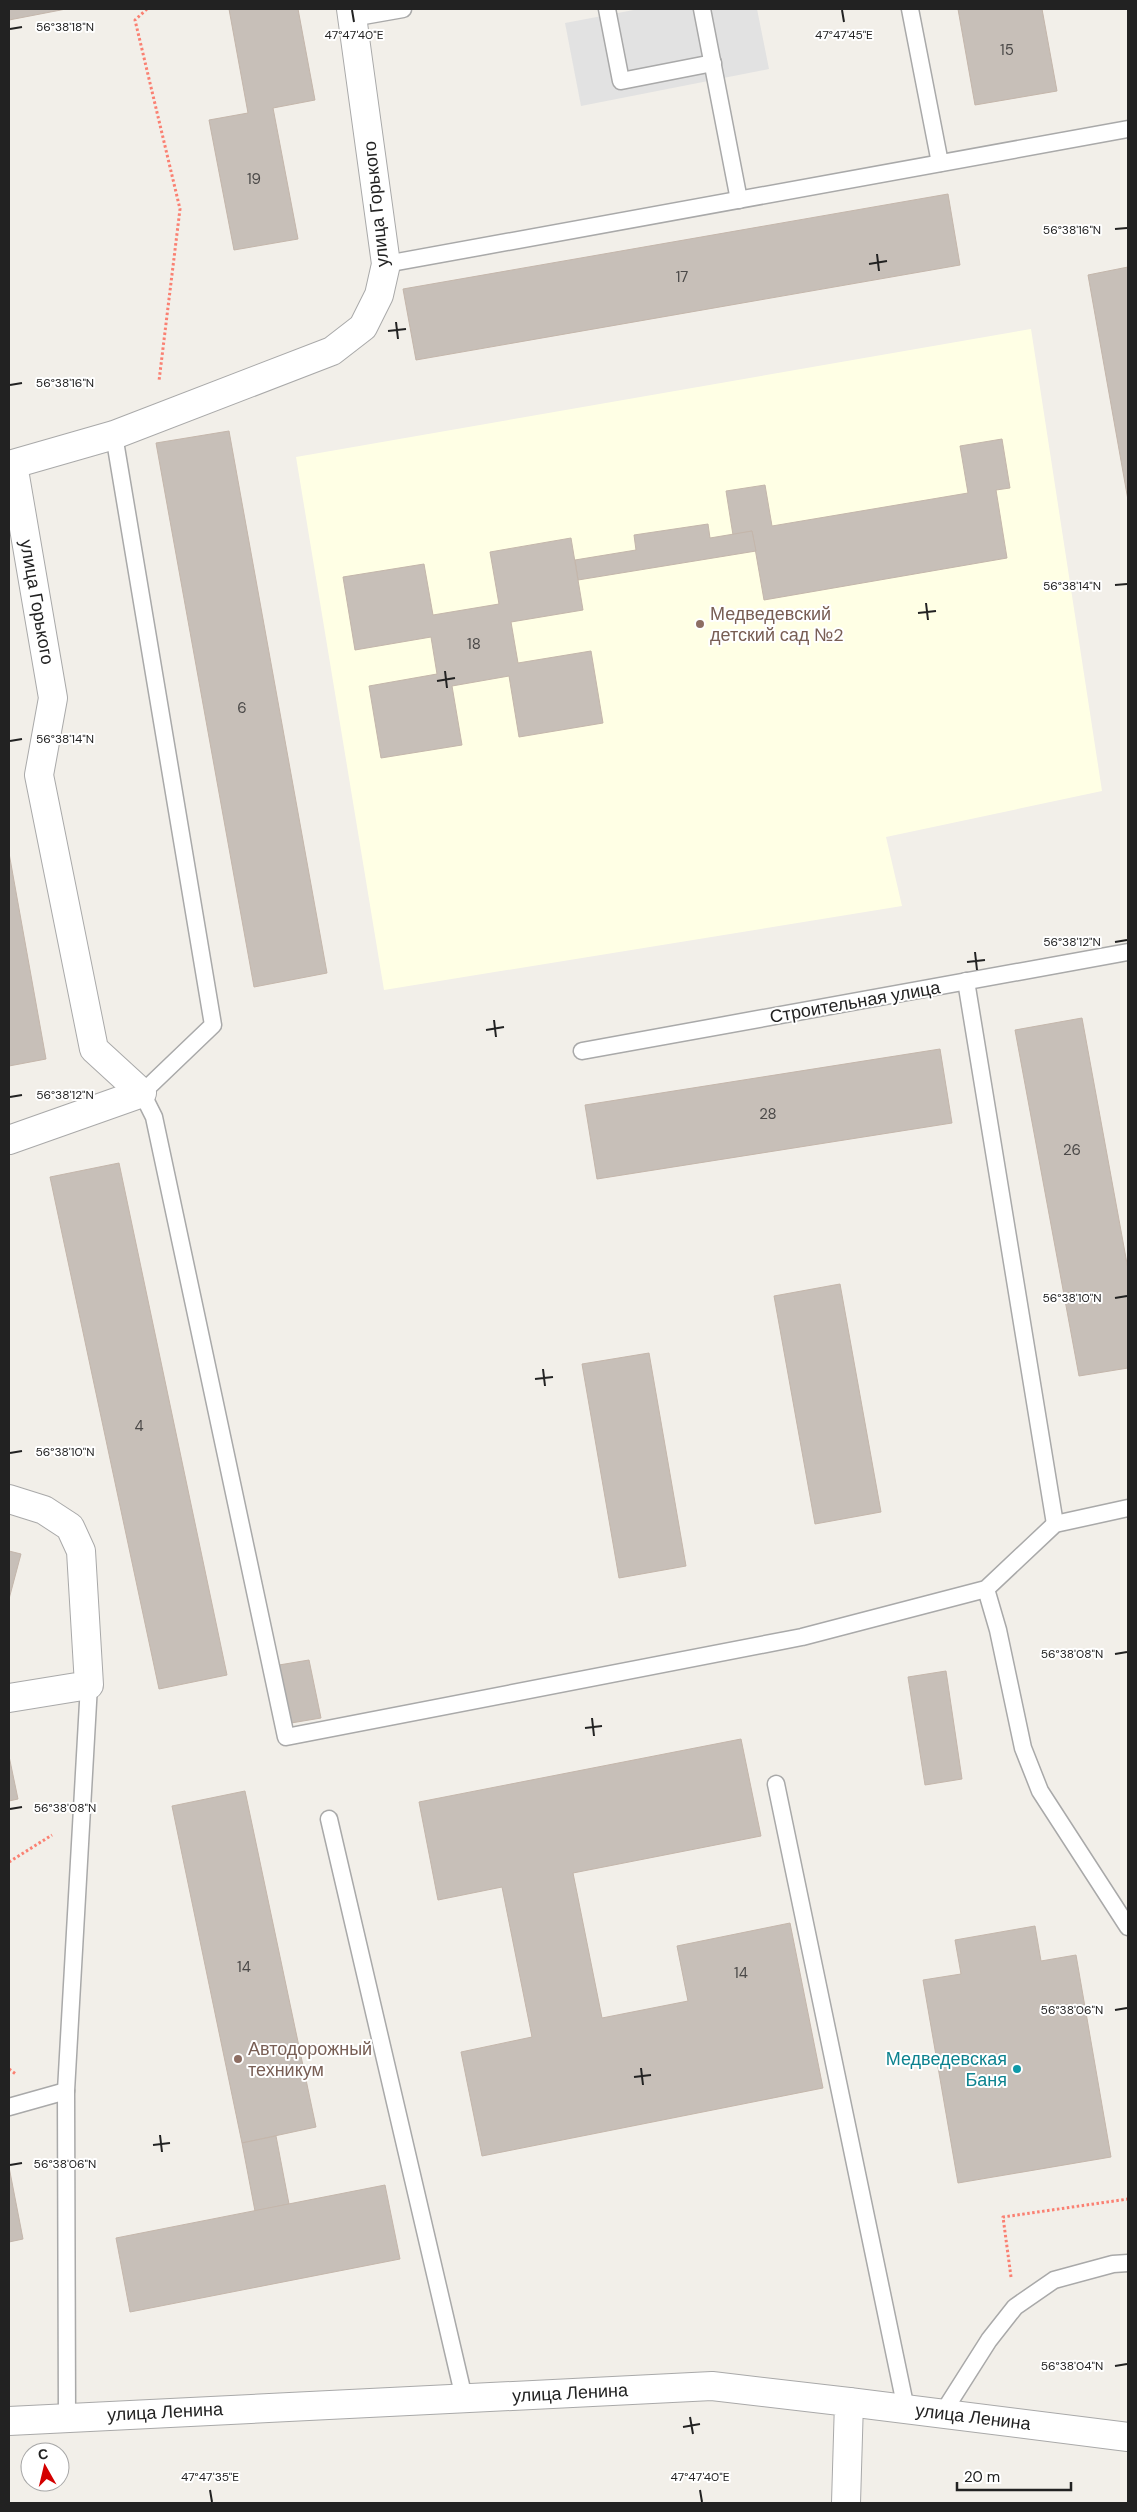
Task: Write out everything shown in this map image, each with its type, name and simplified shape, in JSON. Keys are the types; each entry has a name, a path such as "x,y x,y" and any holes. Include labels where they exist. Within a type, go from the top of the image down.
{"street":[{"name":"улица Горького","path":"142,1093 94,1050 39,774 54,698 11,463 114,435 332,351 363,327 380,295 386,264 352,14"},
{"path":"9,1140 142,1093"},
{"path":"9,1499 44,1510 70,1527 81,1551 89,1685 9,1698"},
{"name":"улица Ленина","path":"9,2421 712,2386 1128,2437"},
{"path":"846,2503 849,2402"}],"lane":[{"path":"352,14 404,9"},
{"path":"607,9 621,81 713,63"},
{"path":"702,9 739,200"},
{"path":"910,9 940,164"},
{"path":"386,264 1128,129"},
{"path":"114,435 212,1025 142,1093 154,1117 286,1737 802,1637 986,1589 1056,1524 1128,1508"},
{"name":"Строительная улица","path":"582,1052 1128,952"},
{"path":"966,982 1056,1524"},
{"path":"986,1589 998,1630 1023,1748 1040,1791 1128,1927"},
{"path":"67,2417 66,2091 89,1685"},
{"path":"776,1784 906,2409"},
{"path":"329,1819 464,2398"},
{"path":"9,2107 66,2091"},
{"path":"942,2414 989,2340 1015,2307 1054,2280 1113,2264 1128,2263"}],"path":[{"path":"147,9 135,20 180,209 155,419"},
{"path":"9,1862 82,1816"},
{"path":"1015,2307 1003,2216 1128,2199"}],"shaded area":[{"path":"639,9 757,9 769,69 581,106 565,23"},
{"name":"Медведевский детский сад №2","path":"1031,329 1102,791 886,837 902,906 384,990 296,457"}],"building":[{"path":"9,9 66,9 9,20"},
{"path":"229,9 298,9 315,100 273,108 298,239 234,250 209,120 248,113"},
{"path":"958,9 1042,9 1057,91 975,105"},
{"path":"948,194 960,265 416,360 403,289"},
{"path":"1128,267 1128,500 1088,275"},
{"path":"229,431 327,973 254,987 156,443"},
{"path":"1002,439 1010,488 996,490 1007,558 764,600 752,531 733,535 726,491 765,485 772,526 968,493 960,446"},
{"path":"708,524 710,538 752,531 756,551 578,580 575,560 636,550 634,535"},
{"path":"571,538 583,610 511,622 518,663 591,651 603,723 519,737 509,676 452,686 462,745 381,758 369,686 437,674 431,637 355,650 343,577 424,564 433,615 499,604 490,552"},
{"path":"9,853 46,1059 9,1066"},
{"path":"1082,1018 1128,1269 1128,1368 1079,1376 1015,1030"},
{"path":"940,1049 952,1123 597,1179 585,1105"},
{"path":"119,1163 227,1675 159,1689 50,1177"},
{"path":"840,1284 881,1512 815,1524 774,1296"},
{"path":"649,1353 686,1566 619,1578 582,1364"},
{"path":"9,1551 21,1554 9,1599"},
{"path":"309,1660 321,1718 291,1723 279,1665"},
{"path":"946,1671 962,1779 925,1785 908,1677"},
{"path":"741,1739 761,1836 573,1873 602,2018 688,2001 677,1946 790,1923 823,2088 482,2156 461,2052 532,2037 502,1887 438,1900 419,1802"},
{"path":"9,1756 18,1799 9,1801"},
{"path":"245,1791 316,2127 242,2143 172,1806"},
{"name":"Медведевская Баня","path":"1035,1926 1041,1961 1076,1955 1111,2157 958,2183 923,1980 961,1974 955,1940"},
{"path":"276,2136 289,2204 255,2211 242,2143"},
{"path":"9,2167 23,2239 9,2242"},
{"path":"385,2185 400,2259 130,2312 116,2238"}],"place":[{"name":"Медведевский детский сад №2","path":"700,624"},
{"name":"Автодорожный техникум","path":"238,2059"},
{"name":"Медведевская Баня","path":"1017,2069"}]}
